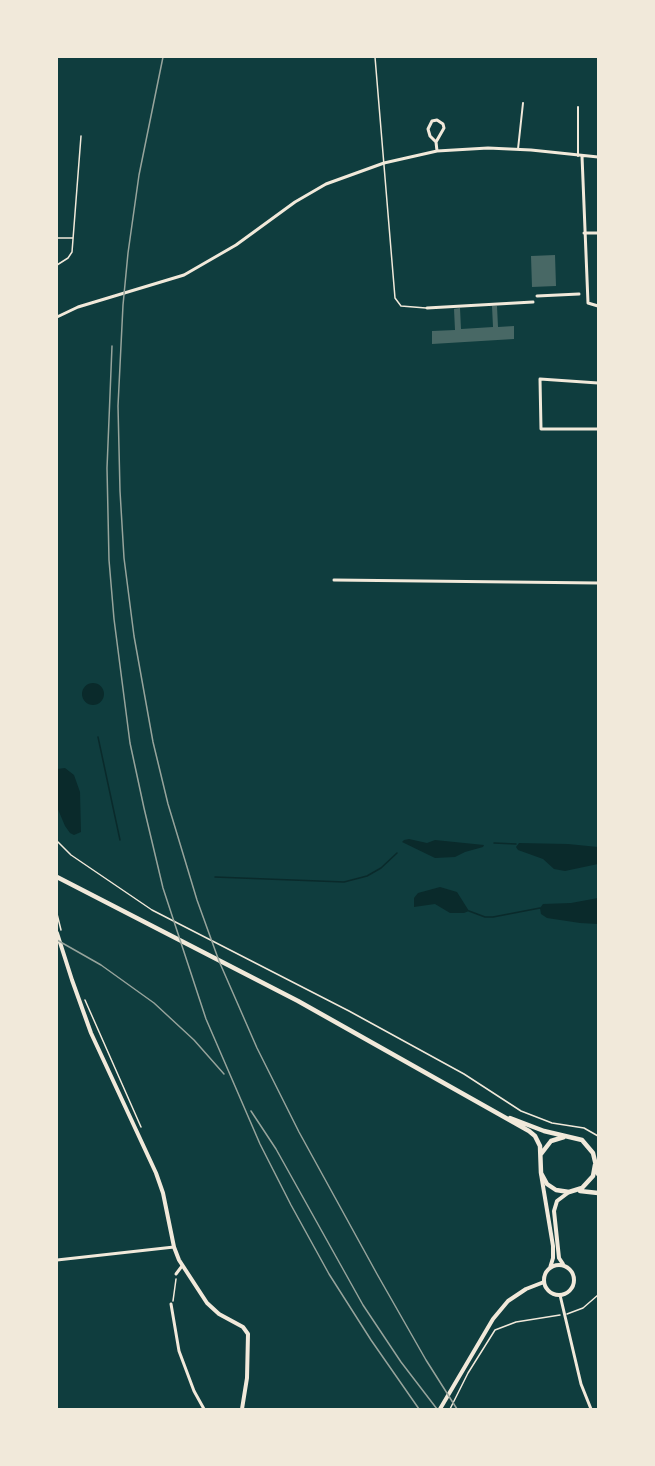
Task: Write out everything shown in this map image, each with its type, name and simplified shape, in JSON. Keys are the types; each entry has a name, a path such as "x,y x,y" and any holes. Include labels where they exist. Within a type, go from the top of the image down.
{"main road":[{"path":"57,877 298,1000 535,1136 541,1154 541,1173 551,1187 569,1192 578,1190 598,1192"},
{"path":"484,1106 532,1127 576,1138 586,1143 593,1153 598,1174"},
{"path":"541,1154 551,1141 567,1136"},
{"path":"578,1190 591,1180 595,1165"}],"street":[{"path":"518,148 523,103"},
{"path":"578,107 587,294 588,303 598,306"},
{"path":"436,142 430,136 429,129 432,121 437,120 443,124 444,128 436,142 437,151"},
{"path":"57,317 93,302 184,275 236,245 295,202 326,184 384,163 437,151 459,149 518,148 598,157"},
{"path":"584,233 598,233"},
{"path":"537,296 579,294"},
{"path":"427,308 533,302"},
{"path":"598,383 540,379 541,429 598,429"},
{"path":"334,580 598,583"},
{"path":"57,933 72,980 109,1075 160,1183 174,1247 182,1266 207,1303 248,1334 247,1378 242,1409"},
{"path":"541,1173 553,1246 553,1258 544,1282 548,1290 560,1295"},
{"path":"560,1295 571,1289 574,1278 571,1270 559,1258 553,1218 557,1201 569,1192"},
{"path":"57,1260 174,1247"},
{"path":"550,1268 564,1265"},
{"path":"176,1274 182,1266"},
{"path":"440,1409 493,1319 508,1301 526,1289 544,1282"},
{"path":"560,1295 581,1384 591,1409"},
{"path":"171,1304 179,1351 194,1391 204,1409"}],"lane":[{"path":"375,57 396,297 401,306 427,308"},
{"path":"57,265 70,255 74,238 81,136"},
{"path":"57,238 74,238"}],"path":[{"path":"57,841 71,855 152,910 349,1011 464,1074 521,1111 552,1122 584,1128 598,1136"},
{"path":"85,1000 141,1126 137,1133"},
{"path":"171,1304 176,1274"},
{"path":"450,1409 468,1372 495,1330 516,1322 572,1313 583,1308 598,1295"}],"water":[{"path":"93,683 101,686 104,694 101,702 93,705 85,702 82,694 85,686"},
{"path":"65,768 74,775 80,792 81,832 74,835 65,826 57,807 57,769"},
{"path":"409,839 427,843 435,840 484,845 455,857 435,858 402,842"},
{"path":"519,843 598,847 598,864 565,871 554,869 543,859 518,850 516,847"},
{"path":"440,887 457,892 469,911 450,913 435,904 414,907 414,898 418,893"},
{"path":"598,898 598,924 547,918 541,914 540,908 543,904 571,903"}],"building":[{"path":"555,255 556,286 532,287 531,256"},
{"path":"492,306 497,306 498,327 514,326 514,339 432,344 432,331 455,330 454,309 460,308 461,329 493,327"}],"waterway":[{"path":"98,737 120,840"},
{"path":"494,843 516,844"},
{"path":"215,877 344,882 367,876 381,868 397,853"},
{"path":"469,911 485,917 493,917 540,908"}],"railway":[{"path":"163,57 139,175 128,253 118,406 124,558 134,636 153,742 168,804 197,900 219,961 257,1048 299,1132 377,1274 457,1409"},
{"path":"112,346 107,468 109,560 114,619 130,743 163,888 206,1019 260,1144 329,1274 419,1409"},
{"path":"57,940 101,965 154,1003 194,1040 224,1074"},
{"path":"251,1111 276,1149 363,1305 401,1362 437,1409"}]}
